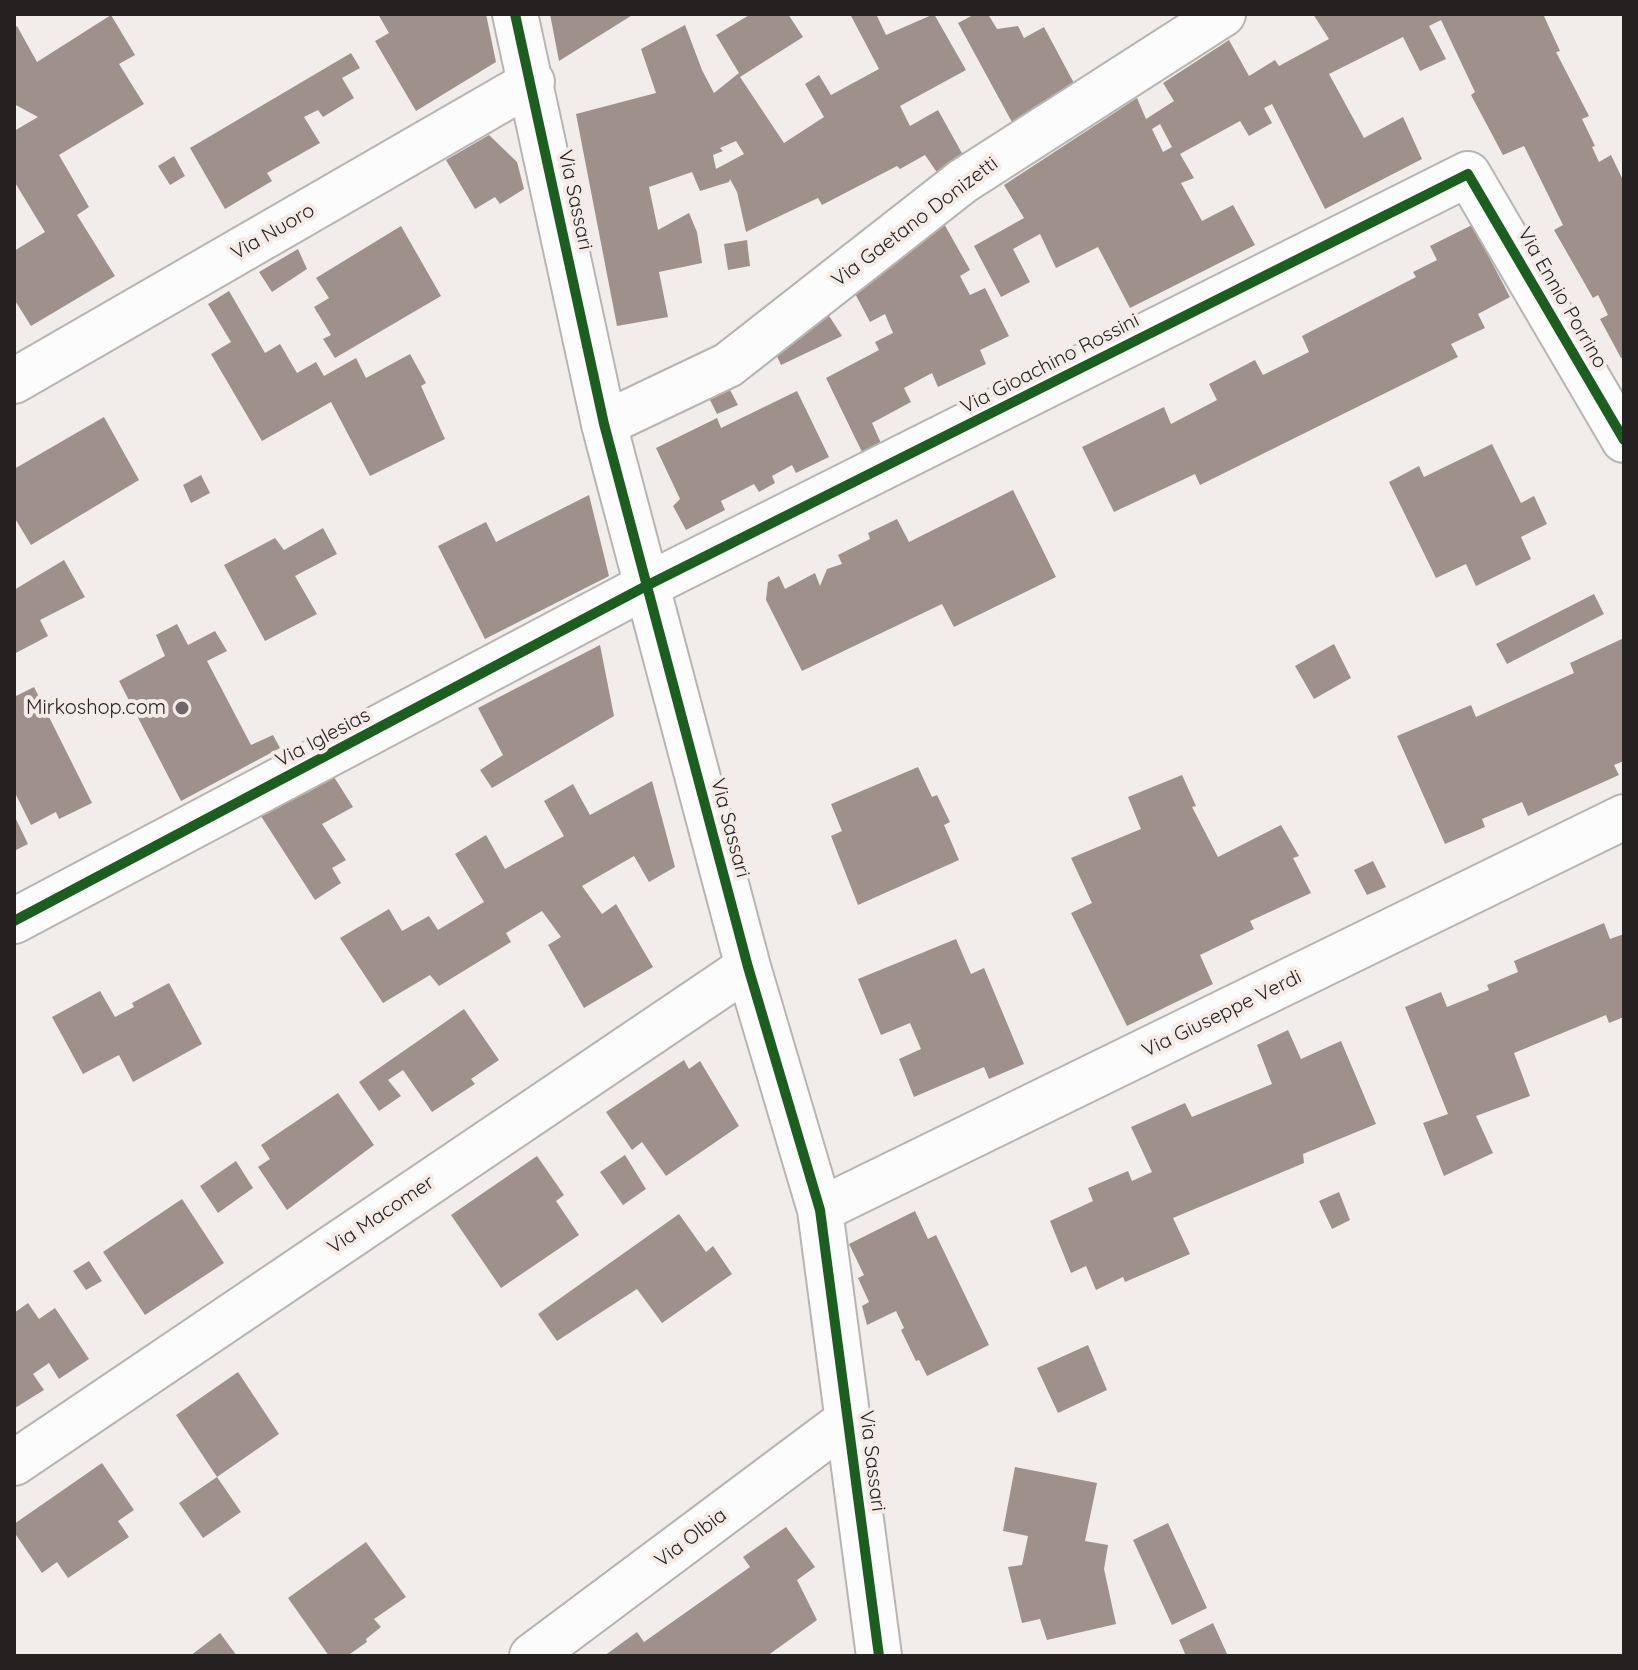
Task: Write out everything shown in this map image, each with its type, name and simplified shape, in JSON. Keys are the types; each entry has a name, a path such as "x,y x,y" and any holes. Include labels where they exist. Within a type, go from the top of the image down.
{"street":[{"name":"Via Sassari","path":"515,14 604,424 748,967 820,1210 879,1656"},
{"name":"Via Gaetano Donizetti","path":"604,424 728,365 963,181 1223,14"},
{"name":"Via Nuoro","path":"14,381 532,82"},
{"name":"Via Ennio Porrino","path":"1468,174 1623,437"},
{"name":"Via Gioachino Rossini","path":"648,585 1468,174"},
{"name":"Via Iglesias","path":"14,921 648,585"},
{"name":"Via Giuseppe Verdi","path":"820,1210 1624,817"},
{"name":"Via Macomer","path":"14,1463 748,967"},
{"name":"Via Olbia","path":"532,1656 849,1419"}],"building":[{"path":"378,14 486,14 496,62 416,111 375,41 389,33"},
{"path":"550,14 634,14 559,61"},
{"path":"751,14 788,14 803,37 740,77 784,143 824,117 805,84 819,75 831,95 879,69 850,14 876,14 886,35 934,14 966,70 900,106 910,126 938,110 963,155 938,174 925,155 822,205 818,198 746,232 737,192 730,179 729,182 700,191 692,172 649,187 658,230 689,213 697,232 702,263 659,272 668,317 617,326 576,114 656,93 641,49 685,25 714,93 739,73 716,35","holes":["736,141 744,154 716,169 713,155 723,151 720,148"]},
{"path":"975,14 988,14 997,29 1018,26 1024,38 1044,27 1075,85 1013,124 958,23"},
{"path":"1313,14 1543,14 1560,51 1556,52 1589,116 1582,119 1599,162 1611,155 1624,177 1624,357 1621,358 1600,319 1608,315 1598,295 1593,298 1554,230 1563,225 1524,146 1503,155 1471,95 1475,92 1441,20 1429,26 1446,59 1420,71 1403,37 1329,74 1364,138 1403,117 1422,159 1325,209 1272,104 1264,108 1272,123 1249,136 1240,121 1180,154 1194,178 1181,183 1202,221 1233,205 1255,245 1130,308 1098,247 1056,268 1040,234 1013,249 1030,282 1001,297 974,246 1024,218 1004,185 1137,98 1146,119 1174,101 1163,83 1229,40 1249,76 1275,60 1279,66 1329,39","holes":["1160,124 1172,147 1163,152 1152,129"]},
{"path":"111,15 135,55 119,64 144,104 59,155 89,207 77,215 115,276 31,326 14,299 14,251 45,232 14,181 14,131 38,117 14,104 14,28 17,26 37,62"},
{"path":"351,53 360,68 342,78 354,98 323,117 318,110 304,117 320,143 267,173 272,181 225,209 190,148"},
{"path":"489,135 517,162 524,189 500,204 495,197 475,209 446,160"},
{"path":"174,156 185,176 170,185 158,166"},
{"path":"943,222 970,270 960,276 970,295 985,288 1009,336 980,350 986,364 938,387 932,373 904,388 911,402 872,423 881,443 862,452 826,378 879,350 875,342 893,333 885,314 870,322 851,286"},
{"path":"1472,225 1510,297 1478,314 1485,328 1451,344 1458,357 1200,485 1195,474 1114,512 1082,447 1164,407 1171,424 1217,400 1209,384 1255,360 1263,375 1309,352 1302,336 1416,277 1413,272 1437,260 1430,246"},
{"path":"401,226 441,296 335,358 323,339 331,335 314,307 329,298 316,278"},
{"path":"747,240 750,266 728,270 724,244"},
{"path":"298,249 307,269 272,292 259,272"},
{"path":"229,291 265,353 280,344 297,373 316,362 324,376 356,358 366,378 410,354 426,383 421,386 445,439 370,476 331,402 262,441 211,354 231,342 208,304"},
{"path":"824,308 842,336 781,365 774,350"},
{"path":"729,388 738,405 717,414 709,398"},
{"path":"797,391 829,457 796,473 792,465 772,476 775,483 759,492 754,484 721,501 725,510 686,530 673,506 680,499 656,448 717,418 721,428"},
{"path":"104,417 139,480 31,545 14,517 14,469"},
{"path":"1492,444 1521,503 1534,496 1547,524 1521,537 1531,559 1476,586 1466,564 1436,578 1389,482 1419,466 1424,477"},
{"path":"201,475 210,493 191,503 183,485"},
{"path":"1013,490 1056,577 954,627 942,604 802,671 766,600 768,582 779,576 785,589 815,573 820,586 827,569 842,564 838,555 870,539 868,533 897,519 909,542"},
{"path":"589,495 609,576 485,639 438,546 486,522 496,542"},
{"path":"323,528 337,554 295,576 317,614 265,641 224,565 275,538 284,550"},
{"path":"64,560 85,597 40,620 48,636 14,654 14,590"},
{"path":"1594,594 1604,614 1507,664 1496,644"},
{"name":"Mirkoshop.com","path":"177,624 188,645 215,631 227,651 207,661 251,745 273,735 280,748 181,801 119,681 165,656 156,635"},
{"path":"1624,638 1624,761 1614,765 1619,775 1528,816 1522,802 1482,819 1485,827 1445,844 1397,736 1471,705 1476,717 1574,673 1570,663"},
{"path":"1334,644 1351,678 1314,699 1295,666"},
{"path":"600,645 614,716 492,788 480,770 503,755 478,708"},
{"path":"34,687 92,803 59,819 56,812 31,825 14,791 14,697"},
{"path":"918,767 932,797 937,795 950,822 944,825 959,860 858,905 831,836 842,831 831,804"},
{"path":"1182,775 1196,806 1192,807 1218,857 1281,825 1299,856 1293,858 1311,893 1250,921 1254,929 1200,955 1213,984 1127,1026 1071,913 1092,903 1071,858 1141,829 1128,797"},
{"path":"334,777 353,807 322,824 346,860 332,868 341,883 315,900 257,810 302,785 307,793"},
{"path":"652,781 675,867 649,882 634,856 582,886 602,914 616,904 653,967 584,1008 548,945 561,937 542,911 506,933 511,942 439,986 430,975 383,1003 340,938 389,909 402,931 429,916 438,930 484,902 455,854 486,835 505,869 564,836 544,801 573,784 590,815"},
{"path":"14,815 28,844 14,851"},
{"path":"1373,861 1386,887 1367,895 1354,870"},
{"path":"1604,923 1610,939 1624,934 1624,1017 1609,1023 1606,1015 1514,1053 1530,1096 1476,1116 1493,1153 1444,1176 1423,1123 1448,1114 1405,1007 1441,992 1447,1007 1489,990 1487,985 1518,972 1514,961"},
{"path":"956,939 971,974 984,968 1024,1064 989,1079 984,1067 914,1097 899,1059 921,1049 910,1023 881,1035 858,979"},
{"path":"169,983 202,1044 133,1082 119,1055 83,1074 52,1017 100,991 115,1017 134,1007 132,1003"},
{"path":"464,1009 499,1060 471,1079 475,1084 432,1112 403,1070 388,1080 401,1096 379,1111 359,1082"},
{"path":"1288,1030 1301,1059 1341,1041 1376,1124 1303,1154 1304,1163 1173,1218 1190,1254 1125,1282 1123,1277 1096,1290 1086,1266 1071,1273 1050,1221 1093,1201 1088,1188 1128,1171 1132,1181 1152,1172 1131,1127 1185,1103 1192,1117 1272,1084 1257,1045"},
{"path":"684,1060 689,1069 700,1061 739,1126 666,1176 642,1142 632,1150 606,1112"},
{"path":"338,1093 374,1145 287,1210 258,1167 270,1159 261,1145"},
{"path":"625,1155 646,1189 623,1205 600,1172"},
{"path":"537,1156 564,1195 556,1201 579,1235 501,1288 451,1215"},
{"path":"236,1161 253,1188 218,1213 200,1186"},
{"path":"1339,1192 1350,1220 1332,1229 1319,1201"},
{"path":"182,1199 224,1263 145,1315 103,1252"},
{"path":"915,1211 928,1239 936,1235 989,1345 927,1376 901,1330 904,1328 896,1311 867,1325 862,1306 869,1302 858,1278 864,1275 849,1244"},
{"path":"679,1214 706,1252 713,1246 732,1274 662,1323 637,1289 557,1341 538,1314"},
{"path":"89,1261 102,1281 86,1290 73,1271"},
{"path":"28,1303 39,1319 55,1308 89,1359 59,1379 49,1363 33,1374 44,1390 15,1408 14,1313"},
{"path":"1088,1345 1107,1390 1058,1413 1037,1368"},
{"path":"238,1372 279,1434 217,1477 176,1415"},
{"path":"102,1463 134,1510 118,1521 129,1537 68,1578 57,1562 42,1573 14,1532 14,1524"},
{"path":"1015,1467 1097,1483 1085,1541 1108,1545 1104,1569 1116,1624 1047,1640 1040,1619 1022,1623 1008,1567 1022,1565 1028,1536 1003,1531"},
{"path":"217,1477 241,1512 203,1538 179,1503"},
{"path":"1168,1523 1207,1608 1172,1625 1133,1540"},
{"path":"786,1527 815,1567 797,1580 817,1620 767,1656 604,1656 637,1632 644,1642 750,1567 743,1557"},
{"path":"366,1542 406,1597 374,1619 381,1627 366,1639 367,1642 347,1656 329,1656 288,1598"},
{"path":"1213,1623 1228,1656 1186,1656 1179,1640"},
{"path":"220,1633 237,1656 190,1656"}],"cycle path":[{"path":"515,14 604,424 748,967 820,1210 879,1656"},
{"path":"14,921 648,585 1468,174 1624,440"}],"place":[{"name":"Mirkoshop.com","path":"182,708"}]}
